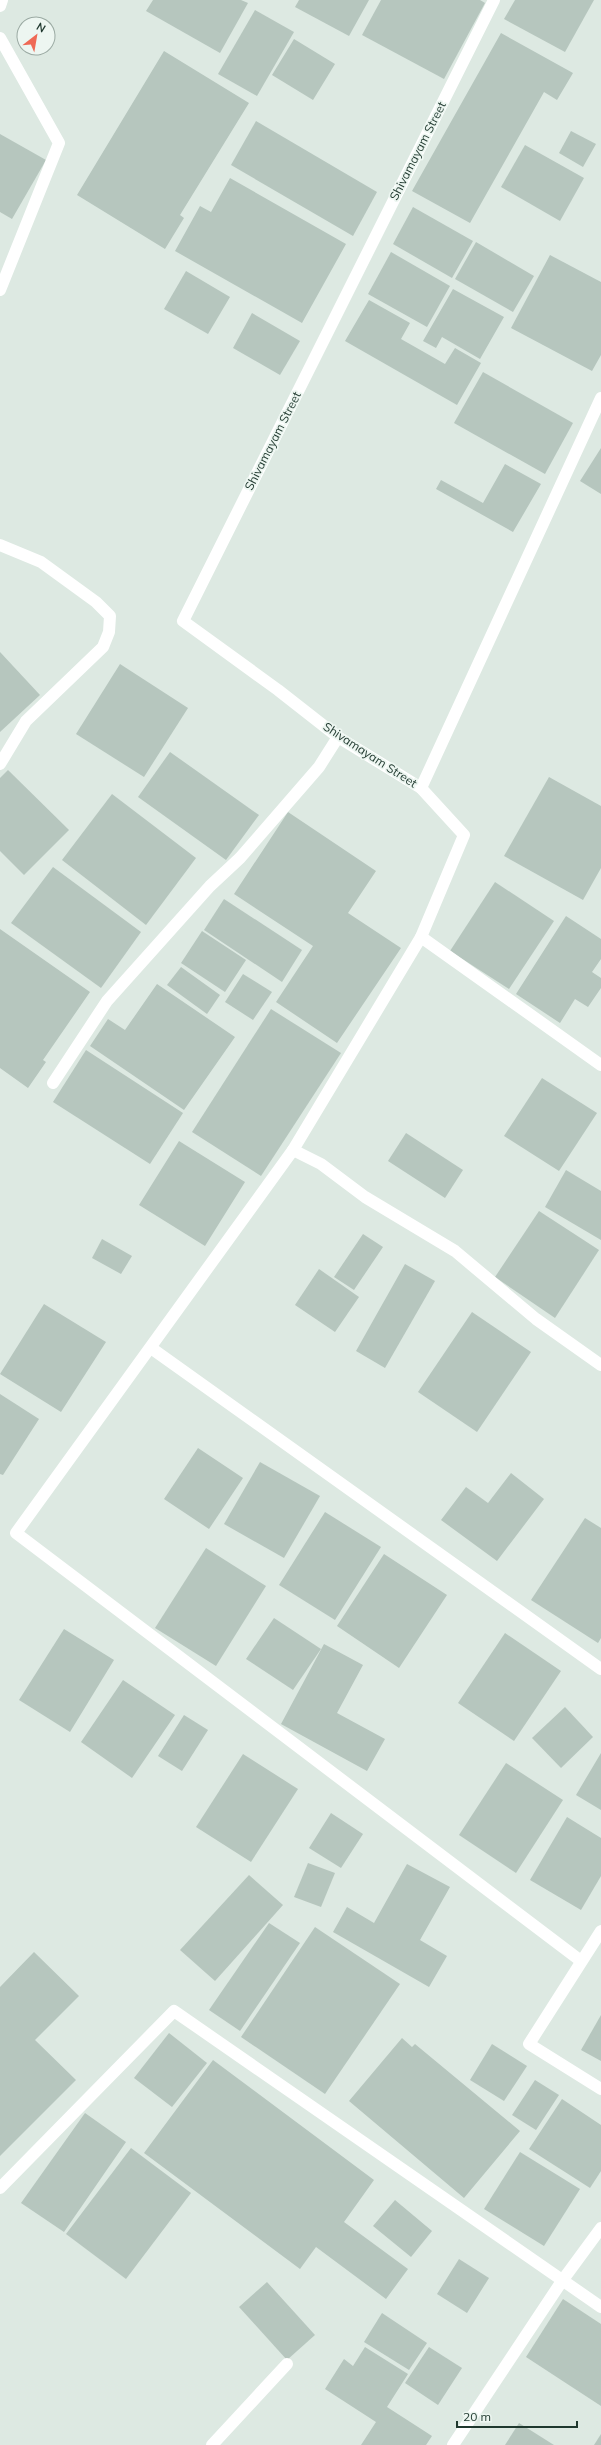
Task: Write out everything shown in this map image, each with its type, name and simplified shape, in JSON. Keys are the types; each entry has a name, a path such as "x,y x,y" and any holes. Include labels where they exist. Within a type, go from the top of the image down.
{"street":[{"path":"0,6 2,0"},
{"name":"Shivamayam Street","path":"421,937 464,834 421,788 338,737 278,690 183,621 494,0"},
{"path":"0,38 59,143 0,290"},
{"path":"421,788 601,398"},
{"path":"0,545 41,562 96,602 110,616 109,632 103,647 26,721 0,764"},
{"path":"53,1083 107,1001 210,886 250,847 319,767 338,737"},
{"path":"581,1961 16,1532 151,1348 181,1302 293,1150 421,937 601,1064"},
{"path":"293,1150 321,1164 365,1197 455,1251 536,1318 601,1365"},
{"path":"151,1348 601,1669"},
{"path":"601,1931 528,2044 601,2090"},
{"path":"0,2188 174,2012 601,2307"},
{"path":"453,2445 562,2281 601,2228"},
{"path":"212,2445 287,2364"}],"building":[{"path":"153,0 241,0 248,3 220,53 146,11"},
{"path":"299,0 369,0 349,36 295,7"},
{"path":"381,0 480,0 485,3 444,79 362,35"},
{"path":"515,0 594,0 565,52 504,19"},
{"path":"255,10 294,32 257,96 218,74"},
{"path":"501,33 573,73 557,100 544,92 470,223 412,191"},
{"path":"294,39 335,64 313,100 272,75"},
{"path":"164,51 249,103 180,215 184,218 165,249 77,195"},
{"path":"256,121 377,192 353,236 231,165"},
{"path":"571,131 596,144 583,167 559,153"},
{"path":"0,134 46,160 12,219 0,212"},
{"path":"525,145 584,178 560,221 501,187"},
{"path":"230,178 346,244 302,323 175,251 200,206 211,212"},
{"path":"413,207 473,241 452,278 393,244"},
{"path":"476,242 534,276 513,312 455,279"},
{"path":"391,252 450,286 427,327 368,294"},
{"path":"550,255 601,282 601,355 592,371 511,328"},
{"path":"186,271 230,297 208,334 164,309"},
{"path":"453,289 504,317 480,359 442,337 436,348 423,341"},
{"path":"369,300 410,323 401,339 445,364 455,348 481,363 457,405 345,341"},
{"path":"252,313 300,341 280,375 233,348"},
{"path":"483,372 573,423 545,474 454,423"},
{"path":"601,448 601,494 580,481"},
{"path":"505,464 541,484 513,532 436,489 441,480 483,503"},
{"path":"0,652 40,695 0,732"},
{"path":"120,664 188,708 144,777 76,734"},
{"path":"170,752 259,815 226,860 138,797"},
{"path":"8,770 69,830 24,875 0,851 0,778"},
{"path":"549,777 601,806 601,868 583,900 504,856"},
{"path":"112,794 196,858 146,925 62,860"},
{"path":"288,812 376,871 348,913 401,948 337,1043 276,1002 313,946 234,894"},
{"path":"53,867 141,932 101,988 11,923"},
{"path":"495,882 554,921 509,989 450,951"},
{"path":"224,899 302,950 282,982 204,930"},
{"path":"566,916 601,939 601,959 592,972 601,978 601,988 588,1007 575,999 560,1023 516,994"},
{"path":"0,929 90,992 43,1060 46,1062 28,1088 0,1068"},
{"path":"202,931 246,960 225,992 181,963"},
{"path":"181,967 220,995 207,1014 167,985"},
{"path":"243,974 272,992 253,1020 225,1002"},
{"path":"157,984 235,1037 184,1110 90,1046 108,1019 125,1030"},
{"path":"271,1009 341,1053 261,1176 192,1132"},
{"path":"86,1050 183,1113 150,1164 53,1102"},
{"path":"542,1078 597,1113 559,1171 504,1136"},
{"path":"406,1133 463,1170 445,1198 388,1161"},
{"path":"179,1141 245,1182 205,1246 139,1205"},
{"path":"566,1170 601,1191 601,1240 545,1207"},
{"path":"539,1211 599,1250 555,1318 495,1277"},
{"path":"363,1234 383,1247 354,1290 334,1277"},
{"path":"102,1239 132,1256 121,1274 92,1258"},
{"path":"405,1264 435,1281 385,1368 356,1351"},
{"path":"319,1269 359,1297 335,1332 295,1305"},
{"path":"44,1304 106,1342 61,1412 0,1374"},
{"path":"472,1312 531,1352 477,1432 418,1392"},
{"path":"0,1394 39,1419 3,1475 0,1474"},
{"path":"198,1448 243,1478 209,1529 164,1499"},
{"path":"260,1462 320,1496 284,1558 224,1524"},
{"path":"511,1473 544,1499 497,1561 441,1520 466,1487 488,1503"},
{"path":"325,1512 381,1547 335,1620 279,1585"},
{"path":"585,1518 601,1528 601,1638 598,1643 531,1600"},
{"path":"206,1548 266,1586 216,1666 155,1628"},
{"path":"384,1554 447,1595 399,1668 337,1626"},
{"path":"274,1618 321,1649 293,1690 246,1659"},
{"path":"64,1629 114,1660 70,1732 19,1700"},
{"path":"505,1633 561,1671 514,1741 458,1703"},
{"path":"324,1644 363,1665 337,1713 385,1739 367,1771 281,1724"},
{"path":"123,1680 175,1715 132,1778 81,1742"},
{"path":"565,1707 593,1737 561,1768 532,1738"},
{"path":"184,1715 208,1730 182,1771 158,1756"},
{"path":"601,1753 601,1810 576,1795"},
{"path":"243,1754 298,1789 251,1862 196,1827"},
{"path":"506,1763 563,1800 516,1873 459,1835"},
{"path":"331,1813 363,1834 341,1868 309,1848"},
{"path":"567,1817 601,1838 601,1876 581,1910 530,1880"},
{"path":"308,1863 335,1873 321,1907 294,1897"},
{"path":"407,1864 450,1887 420,1940 447,1956 429,1987 333,1932 347,1907 374,1923"},
{"path":"249,1875 283,1905 215,1981 180,1950"},
{"path":"269,1923 300,1943 240,2031 209,2010"},
{"path":"315,1927 400,1984 325,2094 241,2037"},
{"path":"34,1952 79,1996 35,2040 76,2080 0,2156 0,1987"},
{"path":"601,2015 601,2061 581,2050"},
{"path":"169,2033 207,2063 172,2107 134,2078"},
{"path":"402,2038 412,2047 415,2044 520,2131 464,2198 349,2101"},
{"path":"492,2044 527,2066 504,2101 470,2080"},
{"path":"213,2060 374,2180 344,2222 408,2269 386,2299 316,2247 300,2269 144,2153"},
{"path":"535,2080 559,2095 536,2130 512,2115"},
{"path":"562,2099 601,2125 601,2171 590,2188 529,2149"},
{"path":"85,2113 126,2142 64,2232 21,2203"},
{"path":"131,2148 191,2193 126,2279 66,2234"},
{"path":"520,2152 580,2189 544,2246 484,2209"},
{"path":"395,2200 432,2231 411,2257 373,2226"},
{"path":"459,2259 489,2278 467,2313 437,2294"},
{"path":"267,2282 315,2335 287,2360 239,2307"},
{"path":"563,2299 601,2324 601,2406 526,2357"},
{"path":"382,2313 427,2343 409,2370 364,2342"},
{"path":"365,2347 408,2374 387,2407 432,2436 426,2445 361,2445 376,2422 325,2389 344,2359 353,2366"},
{"path":"429,2347 462,2368 438,2405 405,2383"},
{"path":"519,2423 554,2445 505,2445"},
{"path":"601,2434 601,2445 594,2445"}]}
